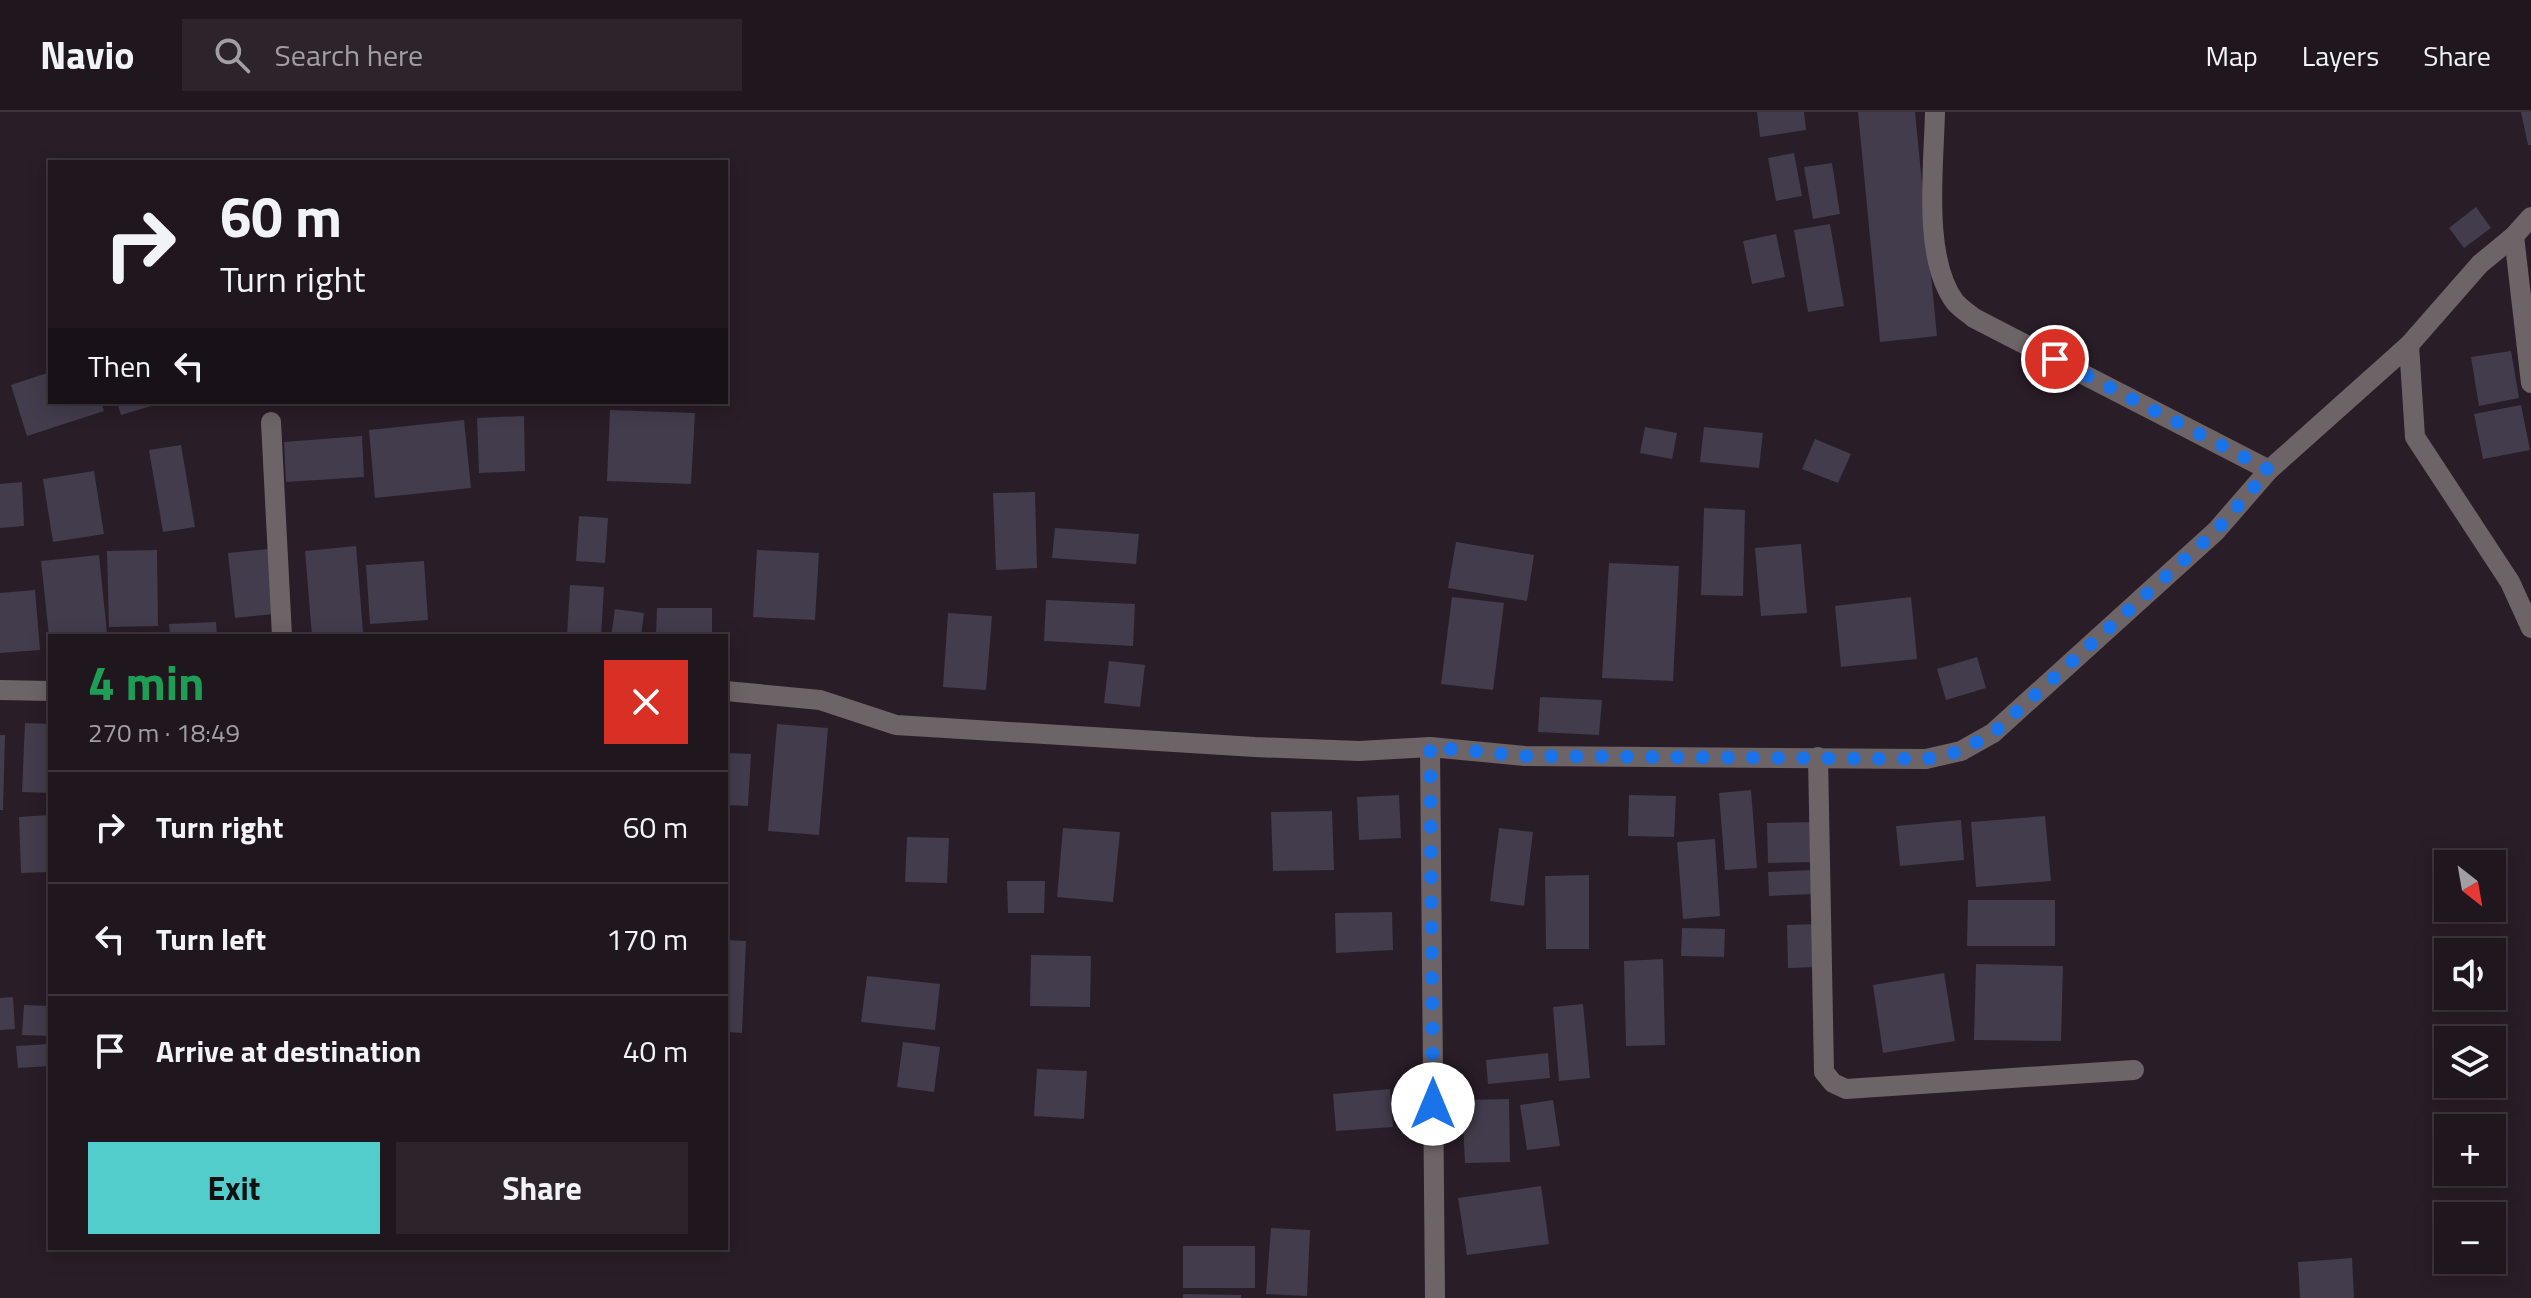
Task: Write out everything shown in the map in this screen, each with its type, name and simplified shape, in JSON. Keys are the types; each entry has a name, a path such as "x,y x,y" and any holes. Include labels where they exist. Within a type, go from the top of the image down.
{"street":[{"path":"1935,112 1933,240 1943,282 1956,304 1974,318 2269,470"},
{"path":"728,691 820,700 896,725 1255,747 1359,751 1430,747 1539,756 1926,759 1961,751 1993,733 2216,531 2269,470 2409,345 2480,264 2514,236 2531,217"},
{"path":"2514,236 2531,383"},
{"path":"2409,345 2415,437 2510,582 2531,628"},
{"path":"271,422 282,634"},
{"path":"0,690 48,691"},
{"path":"1430,747 1435,1298"},
{"path":"1818,757 1824,1072 1833,1083 1846,1089 2134,1070"}],"building":[{"path":"1757,112 1804,112 1806,130 1760,137"},
{"path":"1858,112 1915,112 1937,336 1880,342"},
{"path":"2521,112 2531,112 2531,145 2528,145"},
{"path":"1794,153 1802,196 1776,201 1768,158"},
{"path":"1832,163 1840,214 1813,219 1804,167"},
{"path":"2476,207 2491,228 2464,248 2449,228"},
{"path":"1830,224 1844,306 1808,312 1794,230"},
{"path":"1776,234 1785,277 1752,284 1743,241"},
{"path":"2511,351 2519,398 2479,406 2471,357"},
{"path":"48,373 48,404 102,404 104,411 27,436 11,385"},
{"path":"118,404 158,404 121,415"},
{"path":"2521,405 2530,450 2483,459 2474,414"},
{"path":"610,410 695,413 691,484 607,481"},
{"path":"524,416 525,471 479,473 477,418"},
{"path":"464,420 471,488 375,498 369,430"},
{"path":"1645,427 1677,433 1672,459 1640,453"},
{"path":"1704,427 1763,433 1759,468 1700,462"},
{"path":"362,436 364,477 286,482 284,442"},
{"path":"1815,439 1851,454 1838,483 1802,469"},
{"path":"181,445 195,527 163,532 149,450"},
{"path":"94,471 104,534 53,542 43,479"},
{"path":"22,482 24,526 0,528 0,484"},
{"path":"1035,492 1037,568 996,570 993,493"},
{"path":"1704,508 1745,510 1743,596 1701,595"},
{"path":"579,516 608,518 605,563 576,561"},
{"path":"1055,528 1139,534 1136,564 1052,558"},
{"path":"1456,542 1534,555 1527,601 1448,588"},
{"path":"1801,544 1807,613 1761,616 1755,548"},
{"path":"356,546 363,632 312,634 305,551"},
{"path":"268,549 274,614 235,618 228,553"},
{"path":"157,550 158,626 109,627 107,551"},
{"path":"757,550 819,553 815,620 753,617"},
{"path":"99,555 107,633 49,634 41,561"},
{"path":"424,561 428,620 370,624 366,565"},
{"path":"1609,563 1679,566 1673,681 1602,678"},
{"path":"570,585 604,587 601,634 567,634"},
{"path":"35,590 40,650 0,653 0,593"},
{"path":"1452,597 1504,603 1493,690 1441,684"},
{"path":"1911,597 1917,659 1841,667 1835,606"},
{"path":"1046,600 1135,604 1133,646 1044,641"},
{"path":"657,608 712,608 712,634 656,634"},
{"path":"615,609 644,613 641,634 611,634"},
{"path":"948,613 992,616 986,690 943,687"},
{"path":"216,622 217,634 170,634 169,624"},
{"path":"1977,657 1986,688 1946,700 1937,669"},
{"path":"1109,661 1145,665 1140,707 1104,703"},
{"path":"1540,697 1602,700 1599,735 1538,732"},
{"path":"25,723 48,724 48,793 22,792"},
{"path":"777,724 828,728 819,835 768,831"},
{"path":"0,735 5,735 3,810 0,810"},
{"path":"728,753 751,754 748,806 728,805"},
{"path":"1751,790 1757,868 1725,870 1719,793"},
{"path":"1399,795 1401,838 1359,840 1357,797"},
{"path":"1629,795 1676,796 1674,837 1628,836"},
{"path":"1332,811 1334,870 1273,871 1271,812"},
{"path":"48,815 48,872 21,873 19,817"},
{"path":"2045,816 2051,881 1976,887 1971,822"},
{"path":"1961,820 1964,860 1900,866 1896,826"},
{"path":"1814,822 1815,862 1768,863 1767,823"},
{"path":"1063,828 1120,832 1113,902 1057,897"},
{"path":"1499,828 1533,832 1524,906 1490,901"},
{"path":"907,837 949,838 947,883 905,882"},
{"path":"1715,839 1720,916 1683,919 1677,842"},
{"path":"1814,870 1815,894 1769,896 1768,872"},
{"path":"1589,875 1589,949 1546,949 1545,876"},
{"path":"1007,881 1045,881 1044,913 1008,913"},
{"path":"1968,900 2055,900 2055,946 1967,946"},
{"path":"1392,912 1393,950 1336,953 1335,913"},
{"path":"1818,924 1819,967 1788,968 1787,925"},
{"path":"1682,928 1725,929 1724,957 1681,956"},
{"path":"728,940 746,941 742,1033 728,1032"},
{"path":"1031,955 1091,956 1090,1007 1030,1006"},
{"path":"1663,959 1665,1045 1626,1046 1624,961"},
{"path":"1976,964 2063,966 2061,1041 1974,1040"},
{"path":"1944,973 1955,1041 1883,1053 1873,985"},
{"path":"867,976 940,984 935,1030 861,1022"},
{"path":"13,997 15,1029 0,1030 0,998"},
{"path":"1583,1004 1590,1078 1559,1081 1553,1007"},
{"path":"24,1005 48,1006 48,1036 22,1035"},
{"path":"903,1042 940,1047 934,1092 897,1087"},
{"path":"48,1044 48,1066 18,1068 16,1046"},
{"path":"1548,1053 1550,1078 1488,1084 1486,1060"},
{"path":"1037,1069 1087,1071 1084,1119 1034,1116"},
{"path":"1390,1089 1393,1127 1336,1131 1333,1094"},
{"path":"1509,1099 1510,1162 1465,1163 1462,1100"},
{"path":"1553,1100 1560,1146 1527,1150 1520,1105"},
{"path":"1541,1186 1549,1244 1467,1255 1458,1198"},
{"path":"1271,1228 1310,1230 1307,1296 1266,1294"},
{"path":"1183,1246 1255,1246 1255,1288 1183,1288"},
{"path":"2352,1258 2354,1298 2300,1298 2298,1262"},
{"path":"1183,1294 1241,1295 1241,1298 1183,1298"}],"route":[{"path":"1433,1104 1430,747 1525,756 1638,758 1926,759 1961,751 1993,733 2216,531 2269,470 2055,359"}]}
